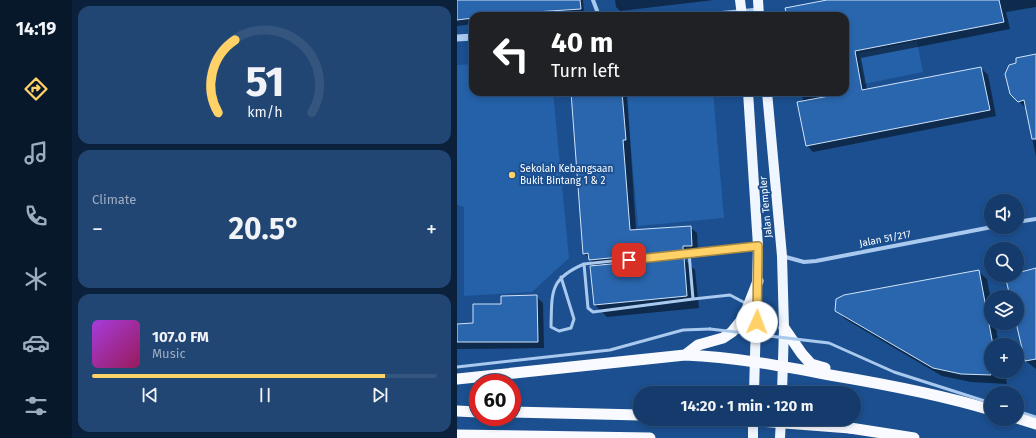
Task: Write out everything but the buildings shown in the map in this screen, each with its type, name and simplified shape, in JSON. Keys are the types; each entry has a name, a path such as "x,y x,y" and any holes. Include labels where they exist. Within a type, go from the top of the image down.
{"highway":[{"path":"685,355 698,345 723,338 732,332 743,317 758,281"},
{"path":"784,328 802,354 811,364 888,385"},
{"path":"457,378 685,355 710,356 783,366 888,385 984,407"},
{"path":"457,411 469,412"},
{"path":"521,412 633,415"},
{"path":"1024,420 1036,424"},
{"path":"824,426 850,428 913,438"},
{"path":"457,435 650,438"}],"main road":[{"path":"740,0 742,12"},
{"path":"758,0 759,12"},
{"name":"Jalan Templer","path":"748,96 758,246 754,386"},
{"name":"Jalan Templer","path":"767,96 782,256 784,328 782,386"},
{"path":"753,426 753,438"},
{"path":"780,438 781,426"}],"street":[{"path":"593,0 598,12"},
{"path":"457,38 469,37"},
{"path":"1024,220 1036,218"},
{"name":"Jalan 51/217","path":"782,256 804,262 816,261 984,229"}],"lane":[{"path":"561,277 574,319 571,328 559,331 551,327 552,292 561,277 569,271 584,264 758,246"},
{"path":"689,253 693,299"},
{"path":"584,264 588,308 593,312 693,299 729,296 749,305"},
{"path":"457,367 610,350 683,330 710,329 829,343 894,372 984,406"},
{"path":"1024,414 1036,417"}],"shaded area":[{"path":"917,41 923,72 864,84 858,53"},
{"name":"Sekolah Kebangsaan Bukit Bintang 1 & 2","path":"469,64 469,96 553,96 569,258 532,292 464,296 464,207 457,205 457,65"},
{"path":"626,96 713,96 724,218 638,226"}],"place":[{"name":"Sekolah Kebangsaan Bukit Bintang 1 & 2","path":"512,175"}],"route":[{"path":"629,260 758,246 757,322"}]}
